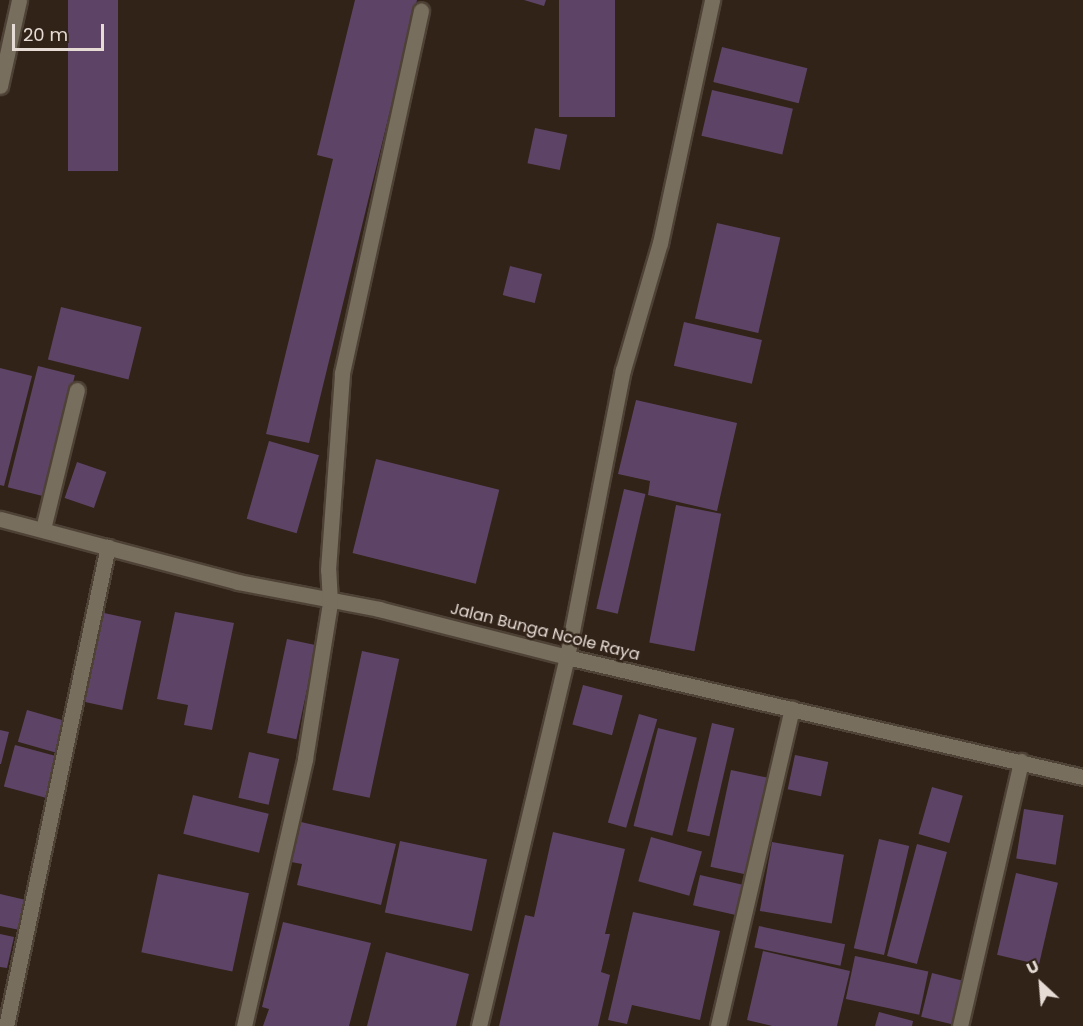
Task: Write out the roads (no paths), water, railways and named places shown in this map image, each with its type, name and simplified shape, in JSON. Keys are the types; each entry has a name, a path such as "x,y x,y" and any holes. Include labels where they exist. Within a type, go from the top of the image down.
{"street":[{"path":"0,86 20,0"},
{"path":"479,1026 567,657 623,370 660,243 712,0"},
{"path":"244,1026 305,759 330,603 328,570 342,373 421,10"},
{"path":"43,529 77,390"},
{"name":"Jalan Bunga Ncole Raya","path":"0,519 330,603 379,609 567,657 1083,777"},
{"path":"6,1026 108,547"},
{"path":"718,1026 792,708"},
{"path":"960,1026 1021,761"}]}
